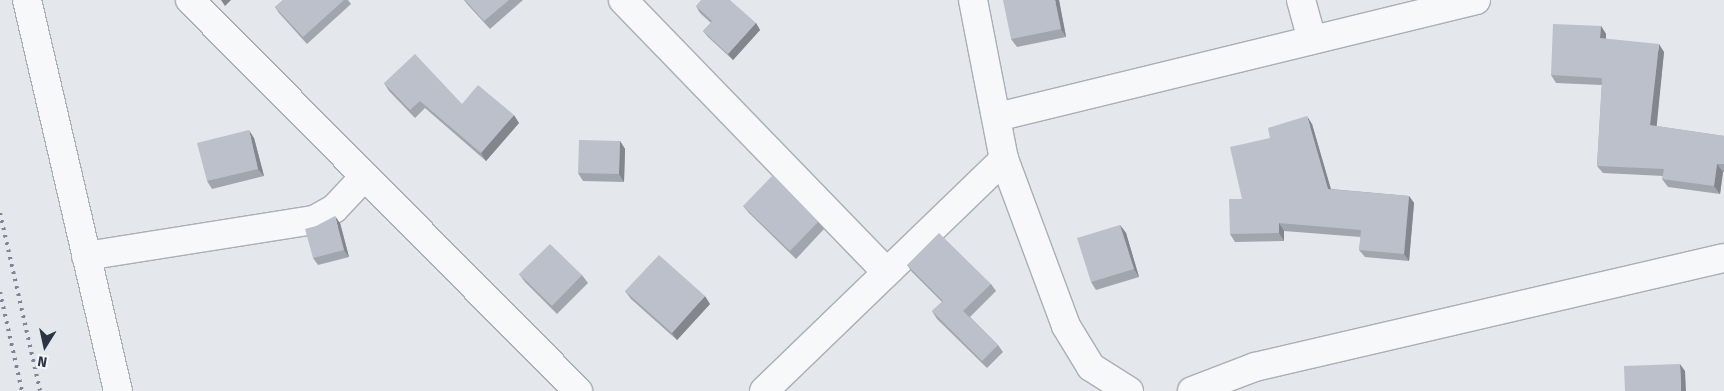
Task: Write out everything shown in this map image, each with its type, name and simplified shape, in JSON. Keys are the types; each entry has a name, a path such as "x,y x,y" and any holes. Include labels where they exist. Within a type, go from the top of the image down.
{"street":[{"path":"27,0 118,391"},
{"path":"190,0 578,391"},
{"path":"623,0 887,272"},
{"path":"973,0 1004,159 1066,326 1091,367 1129,391"},
{"path":"1301,0 1312,40"},
{"path":"996,117 1476,0"},
{"path":"764,391 1004,159"},
{"path":"86,256 314,220 334,209 365,176"},
{"path":"1192,391 1256,367 1724,258"}],"building":[{"path":"283,0 344,0 303,37 275,7"},
{"path":"465,0 509,0 484,21"},
{"path":"701,0 730,0 756,23 728,54 703,31 712,21 696,6"},
{"path":"1003,0 1055,0 1061,29 1011,39"},
{"path":"1553,24 1601,26 1600,38 1659,44 1650,125 1724,136 1724,164 1717,164 1714,186 1662,179 1664,169 1597,166 1602,78 1551,75"},
{"path":"415,54 462,104 478,85 514,115 481,153 420,101 410,110 384,83"},
{"path":"1307,116 1328,189 1409,196 1404,254 1359,250 1361,230 1279,223 1279,233 1230,234 1229,199 1242,199 1230,147 1270,138 1268,128"},
{"path":"249,130 258,169 207,181 197,143"},
{"path":"579,140 620,141 619,174 578,173"},
{"path":"773,175 818,222 790,251 743,206"},
{"path":"335,216 344,250 313,258 305,229 316,226"},
{"path":"1120,225 1134,269 1091,282 1077,238"},
{"path":"939,233 991,284 963,311 998,345 982,361 932,311 943,301 907,265"},
{"path":"550,244 582,275 552,306 519,274"},
{"path":"659,255 705,296 672,333 625,291"},
{"path":"1680,364 1681,391 1625,391 1624,366"}],"railway":[{"path":"0,213 40,391"},
{"path":"0,292 22,391"}]}
